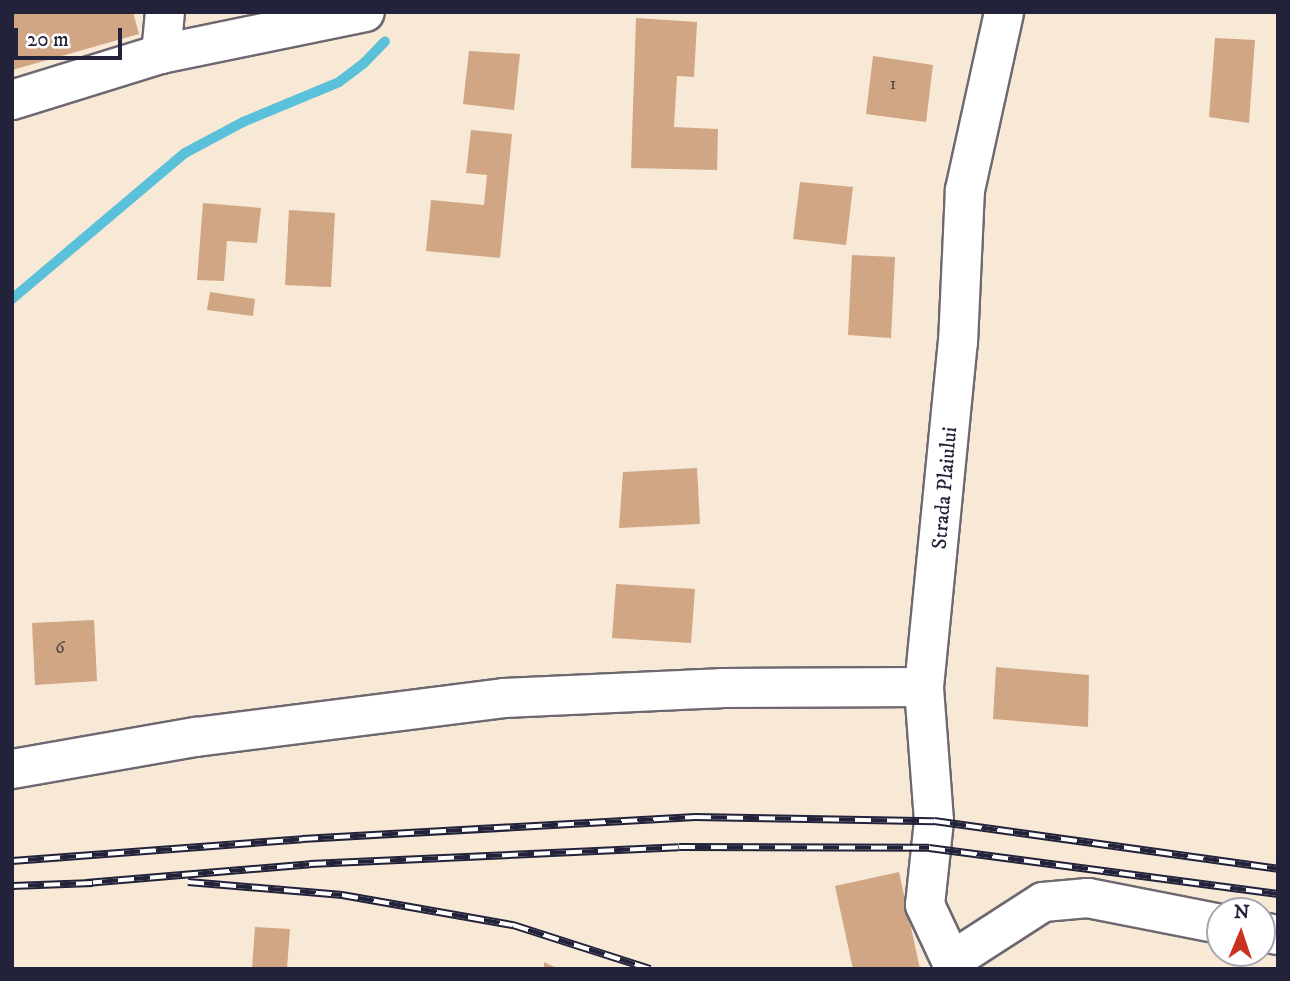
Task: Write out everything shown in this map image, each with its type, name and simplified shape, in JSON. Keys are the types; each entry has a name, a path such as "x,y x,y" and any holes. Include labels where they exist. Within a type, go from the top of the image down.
{"street":[{"path":"161,54 165,12"},
{"path":"12,100 161,54 365,12"},
{"name":"Strada Plaiului","path":"1004,12 965,190 958,344 924,687 934,821 925,905 954,964 1042,902 1088,898 1206,921"},
{"path":"12,769 196,737 504,698 721,688 924,687"}],"building":[{"path":"12,12 133,12 139,34 12,70"},
{"path":"636,18 697,22 694,77 677,76 674,127 718,129 717,170 631,168"},
{"path":"1215,38 1255,40 1249,123 1209,117"},
{"path":"469,51 520,54 514,110 463,104"},
{"path":"873,56 933,65 926,122 866,114"},
{"path":"471,130 512,134 500,258 426,251 431,200 484,205 487,175 466,173"},
{"path":"800,182 853,187 846,245 793,239"},
{"path":"203,203 261,208 257,243 227,241 224,281 197,280"},
{"path":"289,210 335,213 331,287 285,285"},
{"path":"852,255 895,257 891,338 848,335"},
{"path":"210,292 255,299 253,316 207,310"},
{"path":"697,468 700,524 619,528 623,472"},
{"path":"616,584 695,589 691,643 612,638"},
{"path":"94,620 97,681 35,685 32,623"},
{"path":"996,667 1089,675 1088,727 993,719"},
{"path":"899,872 920,969 853,969 835,886"},
{"path":"255,927 290,929 287,969 252,969"},
{"path":"544,962 559,969 544,969"}],"waterway":[{"path":"12,299 185,153 243,122 339,82 364,63 385,41"}],"railway":[{"path":"12,861 302,839 695,817 934,821 1278,869"},
{"path":"86,883 310,864 679,847 929,848 1278,894"},
{"path":"188,882 342,895 513,925 650,969"},
{"path":"12,886 93,883"}]}
